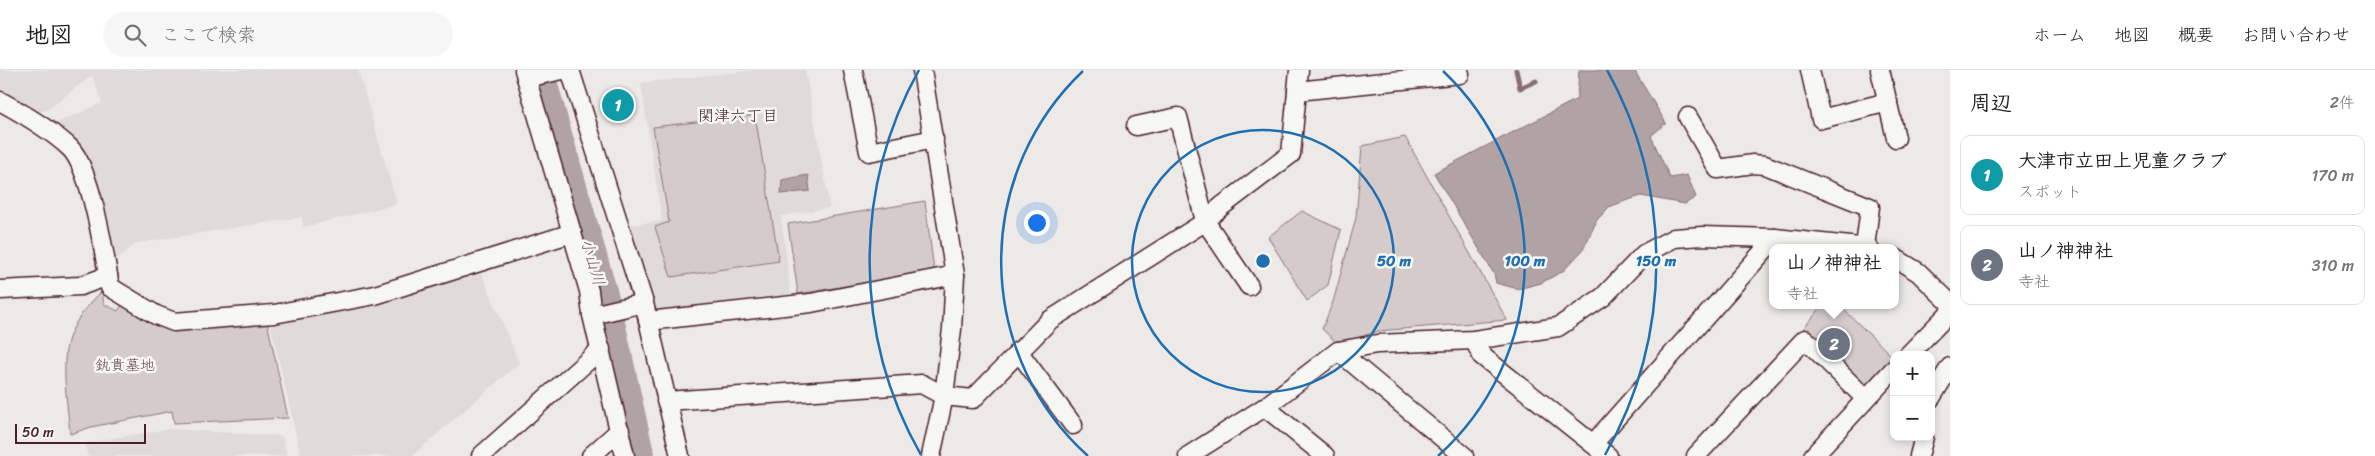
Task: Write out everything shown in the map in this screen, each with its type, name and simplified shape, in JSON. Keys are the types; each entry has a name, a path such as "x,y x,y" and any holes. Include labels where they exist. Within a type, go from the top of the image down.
{"street":[{"path":"562,70 525,74 590,291 592,315 625,456"},
{"path":"570,70 644,303 680,456"},
{"path":"853,70 869,152 934,139"},
{"path":"922,70 955,275 952,329 944,396 931,456"},
{"path":"666,401 922,384 944,396 973,399 1050,320 1164,250 1205,221 1291,154 1299,70"},
{"path":"1298,91 1460,74 1459,70"},
{"path":"1810,70 1821,119 1888,102"},
{"path":"1880,70 1896,138"},
{"path":"0,101 17,110 71,149 84,169 110,287 156,315 174,322 256,316 375,296 572,233"},
{"path":"1688,116 1718,168 1753,164 1765,165 1870,207 1867,244"},
{"path":"1136,126 1178,117 1205,221 1249,286"},
{"path":"1188,456 1265,407 1338,351 1377,344 1474,340 1558,327 1602,297 1644,254 1674,238 1702,236 1775,238 1836,244"},
{"path":"1770,244 1775,238"},
{"path":"1593,444 1769,245"},
{"path":"1899,260 1918,272 1950,303"},
{"path":"648,321 811,303 955,275"},
{"path":"0,290 80,286 108,276"},
{"path":"592,315 644,303"},
{"path":"1912,351 1950,312"},
{"path":"1696,456 1805,339 1864,398"},
{"path":"1474,340 1482,356 1608,456"},
{"path":"481,456 601,349"},
{"path":"1018,351 1072,425"},
{"path":"1338,351 1464,456"},
{"path":"1932,396 1950,366"},
{"path":"1813,456 1864,398 1890,373"},
{"path":"1265,407 1325,456"},
{"path":"591,456 620,430"},
{"path":"1919,456 1923,441"}],"shaded area":[{"path":"0,70 358,70 397,204 303,227 302,217 137,243 114,261 87,154 80,156 52,125 102,103 92,75 48,109 33,115 0,94"},
{"path":"754,70 805,70 830,208 781,216 791,294 652,310 629,225 662,221 641,83"},
{"path":"1579,70 1634,70 1666,123 1651,136 1670,178 1687,175 1696,197 1685,204 1641,196 1609,207 1597,220 1583,250 1563,271 1541,283 1518,289 1496,283 1494,274 1434,173 1577,99"},
{"path":"808,175 810,191 781,194 782,180"},
{"path":"482,274 519,363 412,456 301,456 271,326"},
{"path":"169,429 282,436 287,456 88,456 85,443"}],"green space":[{"path":"755,115 779,261 671,277 655,227 669,222 653,127"},
{"path":"1405,137 1507,320 1378,331 1338,344 1322,329 1333,302 1356,218 1362,146"},
{"path":"925,201 934,271 798,294 788,224"},
{"path":"1302,211 1341,230 1328,285 1307,301 1268,237"},
{"name":"釻貴墓地","path":"102,291 104,304 118,311 122,305 131,305 169,324 266,317 288,418 174,423 172,411 91,427 70,434 65,386 66,348 79,319"},
{"path":"1820,309 1843,309 1890,354 1890,362 1866,387 1803,329"}],"waterway":[{"name":"小山川","path":"538,70 606,307 639,456"},
{"path":"1516,70 1520,88 1536,81"}],"place":[{"name":"大津市立田上児童クラブ","path":"618,105"},
{"name":"山ノ神神社","path":"1834,344"}],"district":[{"name":"関津六丁目","path":"738,115"}]}
